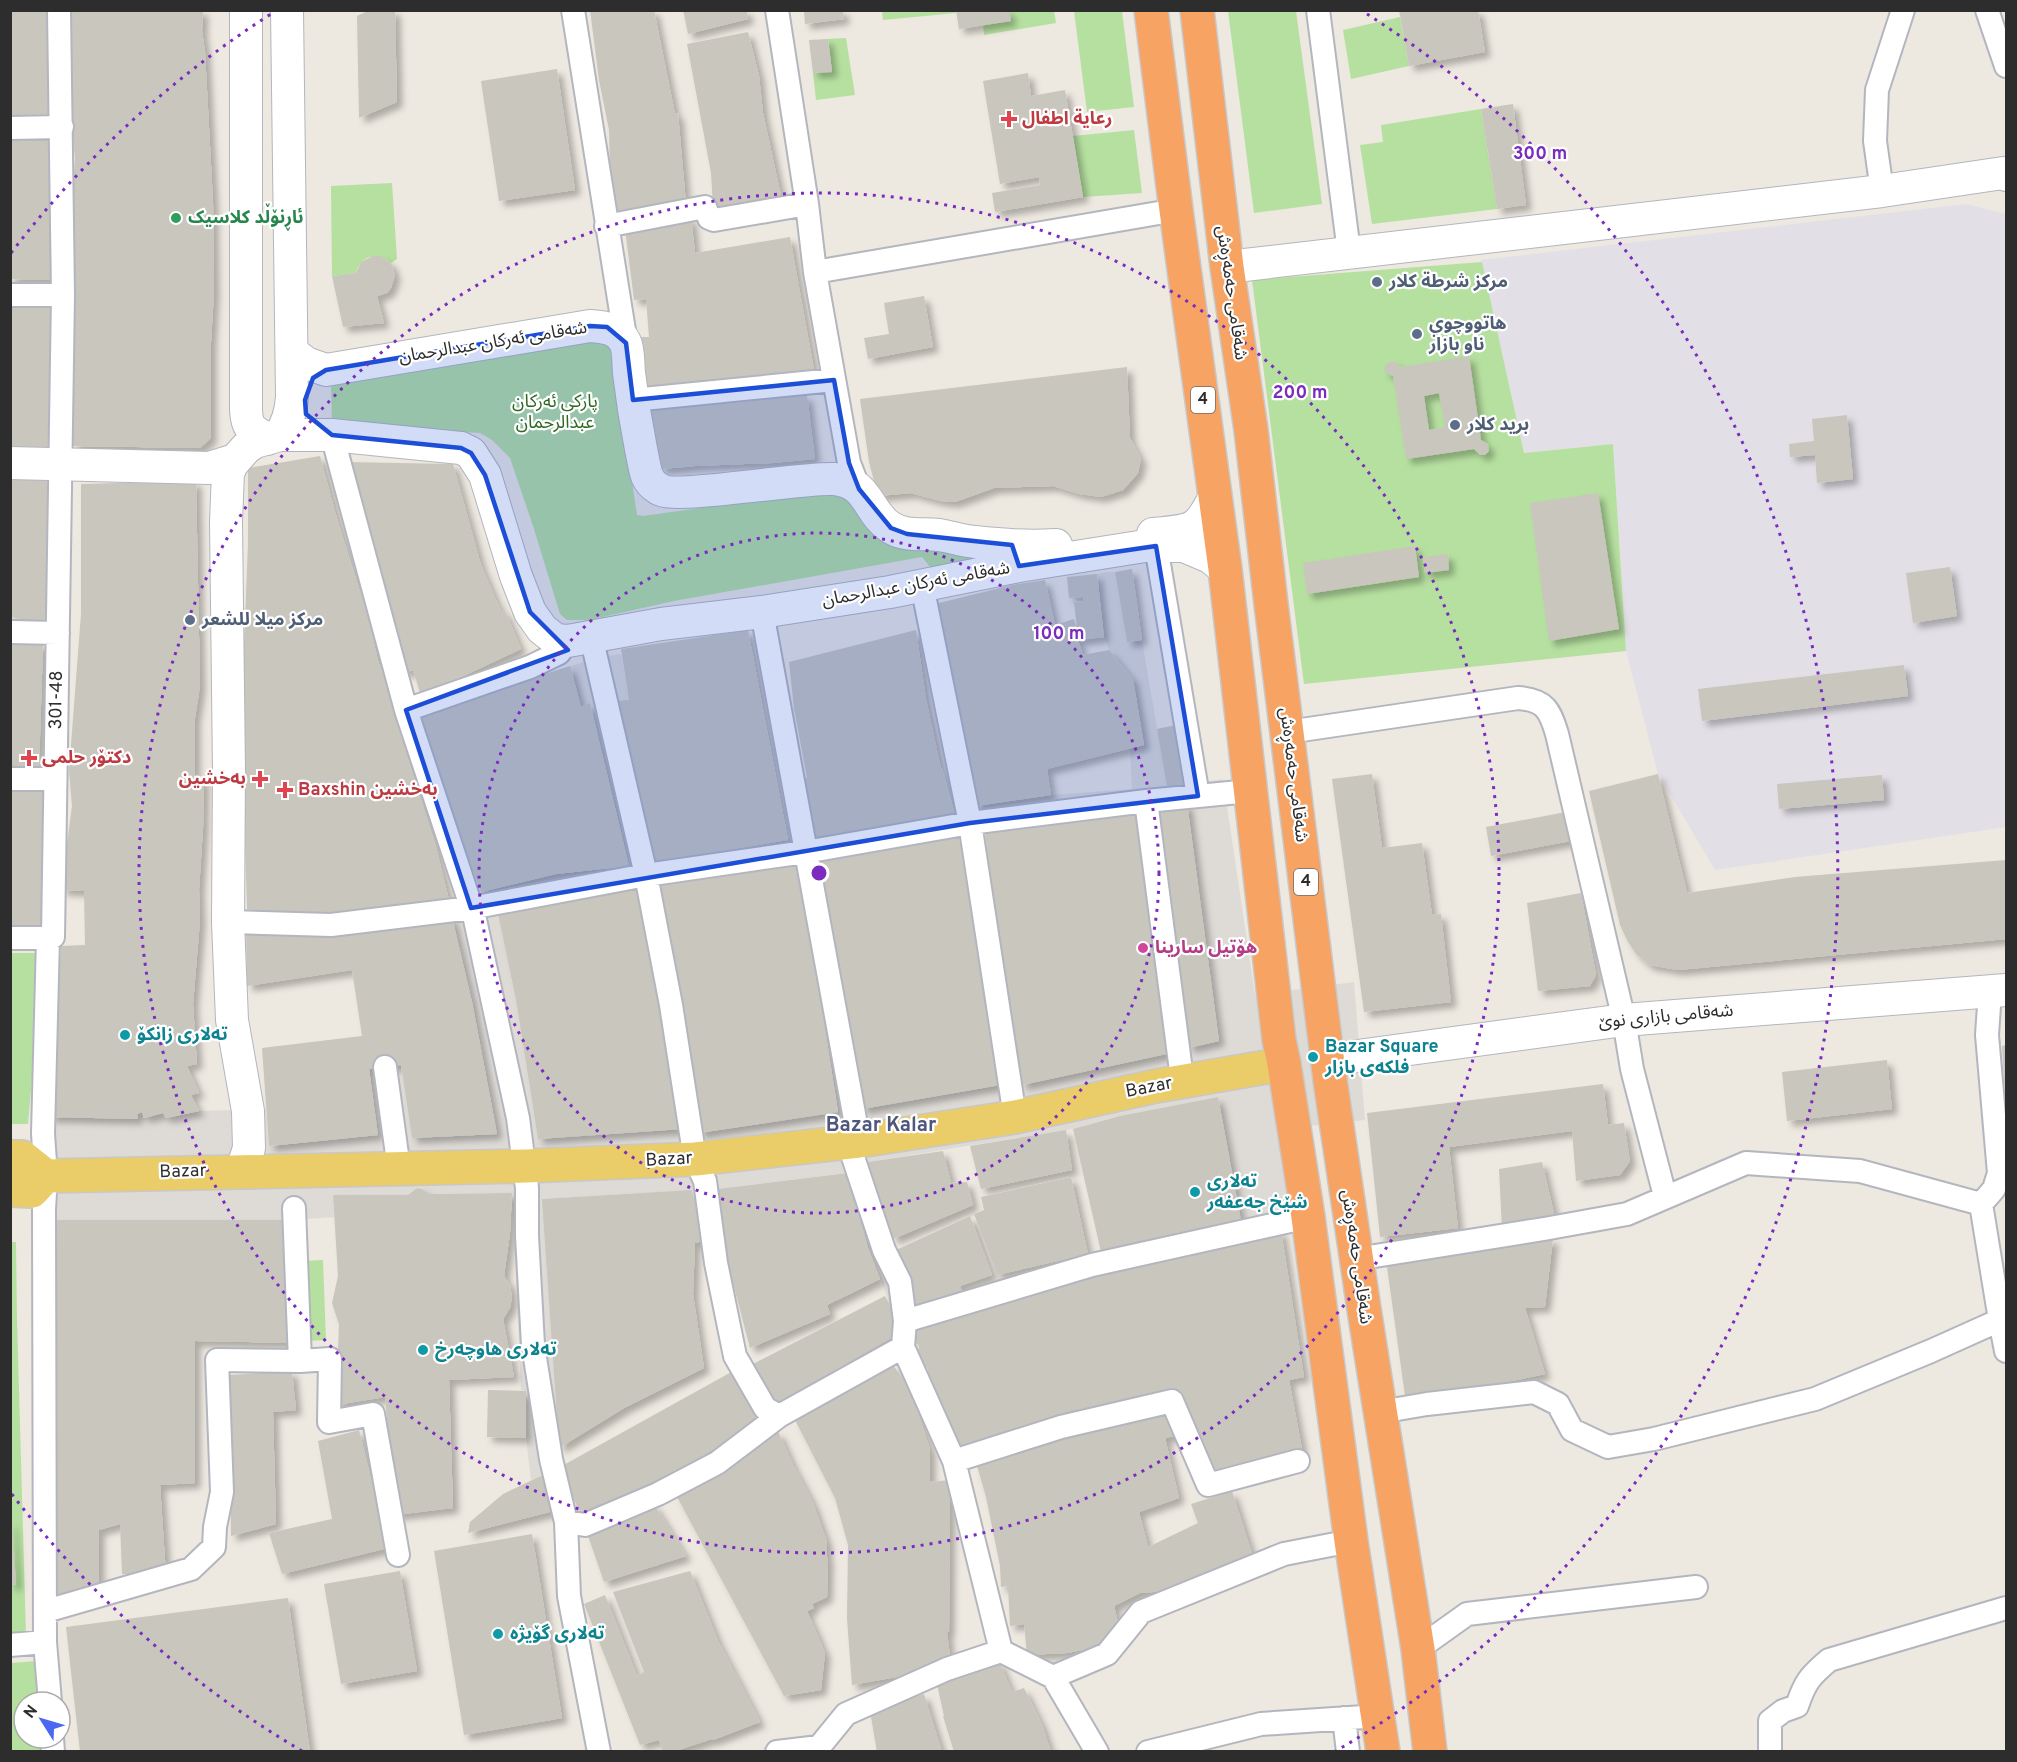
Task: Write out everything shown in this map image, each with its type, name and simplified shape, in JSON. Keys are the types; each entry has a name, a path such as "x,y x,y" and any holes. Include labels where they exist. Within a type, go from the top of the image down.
{"highway":[{"name":"4","path":"1151,10 1225,569 1279,1040 1308,1217 1351,1541 1383,1752"},
{"name":"شەقامی حەمەڕەش","path":"1197,10 1227,267 1251,430 1328,1060 1356,1259 1418,1649 1430,1752"},
{"path":"1284,1064 1328,1060"}],"main road":[{"name":"Bazar","path":"46,1176 242,1170 526,1166 695,1159 854,1141 1015,1117 1156,1086 1284,1064"},
{"path":"10,1157 22,1157 46,1176 32,1191 10,1190"}],"street":[{"name":"301-48","path":"49,1690 45,1642 44,1209 46,1176 44,1134 55,779 63,295 59,10"},
{"path":"246,10 246,410 251,430 274,437"},
{"path":"274,437 287,424 291,411 287,10"},
{"path":"573,10 626,343 633,406 648,478 665,492 686,493 835,479 849,482 859,489"},
{"path":"777,10 807,204 815,272 849,463 859,489"},
{"path":"1318,10 1349,252"},
{"path":"1882,191 1875,141 1877,90 1903,10"},
{"path":"1987,10 2007,66"},
{"path":"10,128 62,128"},
{"path":"1227,267 1882,191 2005,173"},
{"path":"606,226 705,207 709,218 714,220 807,204"},
{"path":"815,272 1176,210"},
{"path":"10,295 63,295"},
{"name":"شەقامی ئەرکان عبدالرحمان","path":"326,370 590,326 607,327 626,343"},
{"path":"292,352 306,363 326,370"},
{"path":"326,370 314,378 308,388 304,400 306,414 322,430 332,435 406,710 474,915 516,1107 526,1166 533,1345 551,1459 566,1522 569,1596 599,1752"},
{"path":"633,406 643,399 834,380"},
{"path":"242,1170 249,1148 248,1111 232,1020 228,922 226,522 228,473 235,460 255,442 274,437 332,435 461,448 471,453 485,475 516,576 530,612 542,629 556,640 580,638"},
{"path":"10,463 209,468 235,460"},
{"name":"شەقامی ئەرکان عبدالرحمان","path":"859,489 891,528 907,534 938,535 974,542 1016,555 1184,546 1210,557 1225,569"},
{"name":"شەقامی ئەرکان عبدالرحمان","path":"580,638 661,624 762,612 890,592 922,585 1016,555 1054,546 1192,529 1206,516 1215,496"},
{"path":"1156,546 1198,796"},
{"path":"922,585 970,823 1015,1117"},
{"path":"762,612 854,1141 884,1250 900,1282 905,1321 903,1347 954,1461 1001,1651"},
{"path":"10,632 58,633"},
{"path":"406,710 530,666 560,653 580,638"},
{"path":"580,638 646,875 671,1005 695,1159 705,1180 716,1263 735,1356 765,1408 779,1416"},
{"path":"1288,732 1505,699 1530,699 1540,702 1547,708 1557,734 1624,1020 1632,1069 1665,1196"},
{"path":"10,779 55,779"},
{"path":"228,922 331,925 471,908 646,875 805,852 970,823 1146,801 1250,791"},
{"path":"1146,801 1180,1063"},
{"path":"10,938 50,938"},
{"path":"1981,1204 1994,1189 1999,1173 1987,1035 1998,990"},
{"name":"شەقامی بازاری نوێ","path":"1328,1060 1624,1020 1998,990"},
{"path":"385,1067 399,1169"},
{"path":"1356,1259 1626,1214 1746,1163 1860,1171 1981,1204 2007,1205"},
{"path":"1981,1204 2007,1351"},
{"path":"294,1208 300,1361"},
{"path":"905,1321 1092,1265 1308,1217"},
{"path":"1380,1412 1427,1404 1534,1392 1558,1404 1572,1430 1608,1447 1815,1399 2000,1320"},
{"path":"566,1522 585,1525 658,1494 717,1463 779,1416 903,1347"},
{"path":"46,1611 191,1569 214,1547 222,1492 217,1360 330,1359 329,1422 373,1414 398,1555"},
{"path":"954,1461 1061,1427 1172,1401 1208,1485 1298,1461"},
{"path":"1053,1677 1107,1654 1141,1612 1284,1554 1351,1541"},
{"path":"1418,1649 1467,1614 1696,1587"},
{"path":"1770,1752 1770,1721 1783,1711 1797,1706 1804,1686 1813,1674 1829,1660 2007,1608"},
{"path":"10,1646 45,1642"},
{"path":"777,1752 819,1749 846,1714 947,1669 1001,1651 1053,1677 1097,1752"},
{"path":"1148,1752 1261,1724 1379,1716"},
{"path":"1344,1718 1348,1752"}],"highlighted area":[{"path":"590,326 607,327 626,343 633,400 834,380 849,463 859,489 891,528 907,534 1012,545 1019,566 1156,546 1198,796 970,823 471,908 406,710 568,650 530,612 485,475 471,453 461,448 332,435 306,414 305,400 313,378 326,370"}],"shaded area":[{"path":"1966,204 2006,214 2006,827 1715,870 1658,774 1626,651 1613,444 1524,453 1481,260"},
{"path":"1115,572 1127,642 1142,640 1167,787 1223,779 1255,995 1354,982 1365,1120 1280,1129 1296,1227 1241,1221 1218,1097 1120,1116 1073,1129 868,1162 913,1302 892,1309 868,1248 847,1173 717,1189 543,1199 560,1467 531,1480 526,1438 526,1391 521,1390 512,1193 430,1194 417,1188 408,1195 333,1195 334,1217 294,1220 52,1220 49,1117 137,1119 137,1114 142,1112 144,1118 163,1113 166,1118 199,1111 266,1109 269,1146 377,1135 369,1069 401,1065 412,1138 497,1134 472,1002 246,930 247,909 334,915 449,900 556,874 628,866 590,704 581,707 570,666 585,662 587,670 599,684 592,658 621,654 629,700 615,701 656,862 802,836 955,815 976,806 1051,795 1132,789 1130,749 1144,744 1133,679 1109,650 1104,637 1097,574","holes":["1187,804 1219,1041 1188,1048","1053,822 1171,1053 1022,1085 1007,1007 985,833","958,835 972,903 1000,1085 862,1108","636,889 661,1001 681,1129 538,1138 516,1000 498,914","815,971 838,1111 699,1133"]}],"green space":[{"path":"1009,10 1054,11 1056,23 984,35 983,25"},
{"path":"882,11 956,11 956,13 883,20"},
{"path":"1074,11 1122,11 1134,107 1087,112"},
{"path":"1228,11 1296,11 1322,204 1254,213"},
{"path":"1400,17 1409,66 1351,79 1343,30"},
{"path":"846,38 855,95 816,100 813,73 832,71 828,39"},
{"path":"1481,109 1497,209 1372,224 1360,145 1383,142 1381,125"},
{"path":"1134,130 1142,193 1083,197 1073,136"},
{"path":"392,183 397,259 391,263 380,257 370,257 362,262 356,273 332,276 331,186"},
{"path":"1482,262 1524,453 1613,444 1626,651 1304,684 1252,280"},
{"name":"پارکی ئەرکان عبدالرحمان","path":"606,337 611,340 637,515 836,492 864,508 1002,556 931,568 922,557 674,601 589,620 567,620 560,614 510,458 492,440 480,433 332,424 331,386"},
{"path":"11,953 43,953 28,1124 11,1124"},
{"path":"10,1242 16,1242 26,1635 11,1637 11,1585 15,1585 10,1501"},
{"path":"323,1260 326,1340 306,1341 302,1261"},
{"path":"38,1661 40,1690 12,1690 12,1750 44,1751 11,1752 11,1663"}],"building":[{"path":"10,10 52,10 55,120 10,118"},
{"path":"69,10 203,10 202,31 213,202 214,292 211,342 211,438 200,448 72,446 71,210 75,159 71,116"},
{"path":"370,10 395,10 397,102 359,118 357,16"},
{"path":"590,10 654,10 675,114 678,113 686,204 616,211 610,172 609,130 599,80"},
{"path":"683,10 747,10 748,19 688,34"},
{"path":"804,10 843,10 844,19 805,24"},
{"path":"956,10 1009,10 1011,21 959,29"},
{"path":"1399,10 1478,10 1485,52 1409,66"},
{"path":"748,32 759,76 763,113 781,196 713,207 711,173 687,44"},
{"path":"828,39 832,72 813,73 809,40"},
{"path":"557,69 575,190 499,201 481,81"},
{"path":"1028,73 1031,96 1065,90 1083,197 995,212 992,193 1040,185 1039,177 1000,184 983,81"},
{"path":"1513,104 1526,205 1497,209 1481,109"},
{"path":"10,135 50,136 51,280 10,279"},
{"path":"691,217 695,253 790,237 814,370 646,389 638,337 649,337 646,299 634,300 625,229"},
{"path":"373,256 380,256 391,263 395,275 387,293 377,296 384,323 343,327 332,276 356,273 361,262"},
{"path":"924,296 933,347 868,359 864,338 889,334 884,303"},
{"path":"50,306 51,449 10,449 10,308"},
{"path":"1469,356 1481,440 1488,444 1489,451 1485,455 1480,455 1474,449 1406,459 1393,376 1386,373 1384,368 1386,364 1395,361 1400,367","holes":["1439,393 1445,427 1429,430 1424,396"]},
{"path":"1127,367 1130,438 1141,459 1138,473 1123,490 1101,497 1053,486 994,488 955,502 941,501 911,493 878,496 869,462 860,399"},
{"path":"807,395 815,459 661,469 648,409"},
{"path":"1847,415 1853,479 1817,483 1815,455 1790,457 1789,444 1814,441 1812,419"},
{"path":"320,456 337,519 360,592 362,591 378,661 395,709 407,756 436,847 449,900 334,915 247,909 243,774 248,468"},
{"path":"344,462 453,464 481,565 502,612 505,611 521,649 421,696 413,670 404,673"},
{"path":"10,475 51,477 52,613 44,622 10,617"},
{"path":"196,481 200,686 195,718 195,777 204,778 199,890 200,920 193,1004 197,1064 187,1066 199,1093 191,1095 199,1111 166,1118 163,1113 144,1118 142,1112 137,1114 138,1119 49,1117 61,946 85,945 84,891 61,890 72,806 69,771 81,614 81,484"},
{"path":"1598,493 1619,629 1549,641 1530,503"},
{"path":"1415,546 1419,577 1307,594 1303,563"},
{"path":"1448,554 1449,570 1425,573 1423,557"},
{"path":"1950,567 1957,616 1913,623 1906,573"},
{"path":"1132,569 1142,640 1127,642 1115,572"},
{"path":"1097,574 1104,637 1078,640 1083,655 1109,650 1133,679 1144,745 1047,769 1051,795 976,806 935,604 1012,585 1045,580 1055,625 1074,619 1078,637 1074,602 1084,601 1083,597 1069,598 1067,577"},
{"path":"748,630 788,840 656,862 614,701 629,700 621,649"},
{"path":"916,630 926,699 941,769 955,815 885,826 819,840 810,833 800,779 807,778 794,709 789,662"},
{"path":"10,642 43,644 39,768 10,768"},
{"path":"1904,665 1908,696 1702,721 1698,689"},
{"path":"570,666 581,707 590,703 629,866 556,874 481,892 458,832 419,714"},
{"path":"1176,725 1184,786 1167,787 1157,729"},
{"path":"1372,774 1382,848 1422,843 1432,915 1441,914 1451,1002 1364,1012 1332,779"},
{"path":"1658,774 1687,893 1795,877 2006,860 2006,939 1678,970 1649,965 1636,954 1620,925 1589,791"},
{"path":"1882,775 1884,800 1779,809 1777,784"},
{"path":"10,791 44,792 43,930 10,929"},
{"path":"1187,803 1219,1041 1188,1048 1156,805"},
{"path":"1139,808 1171,1053 1022,1085 1007,1007 985,833"},
{"path":"1566,812 1571,841 1491,856 1486,827"},
{"path":"958,834 972,903 1000,1085 862,1109 821,862"},
{"path":"795,862 807,914 838,1112 699,1133 658,880"},
{"path":"636,889 661,1001 682,1129 538,1139 516,1000 498,914"},
{"path":"1581,893 1596,975 1590,986 1538,991 1527,903"},
{"path":"452,917 472,1002 497,1134 412,1138 401,1065 369,1069 378,1135 269,1146 262,1048 362,1036 352,970 247,986 246,930"},
{"path":"2006,1045 2006,1097 2005,1097 2002,1046"},
{"path":"1887,1060 1892,1109 1787,1121 1782,1072"},
{"path":"1603,1084 1608,1125 1624,1123 1630,1161 1620,1175 1576,1181 1572,1131 1449,1147 1458,1228 1380,1237 1367,1113"},
{"path":"1218,1097 1241,1221 1101,1252 1073,1129 1120,1116"},
{"path":"1066,1130 1072,1170 981,1189 970,1146"},
{"path":"943,1151 951,1183 967,1182 973,1205 893,1239 868,1162"},
{"path":"1542,1162 1556,1222 1502,1229 1499,1169"},
{"path":"848,1173 868,1248 880,1279 827,1305 830,1314 750,1348 725,1252 717,1189"},
{"path":"1071,1177 1088,1254 997,1275 974,1214 984,1210 981,1197"},
{"name":"تەلاری هاوچەرخ","path":"417,1188 430,1194 512,1193 510,1233 504,1276 510,1285 512,1297 510,1308 503,1319 514,1377 449,1380 453,1508 395,1515 385,1397 336,1405 339,1324 332,1303 338,1276 333,1195 408,1195"},
{"path":"692,1190 702,1241 695,1243 693,1294 704,1368 624,1408 559,1448 542,1199"},
{"path":"970,1216 992,1275 960,1286 965,1300 917,1311 896,1250"},
{"path":"52,1220 290,1220 292,1343 195,1341 195,1483 160,1485 166,1575 122,1574 120,1524 99,1530 99,1585 56,1595"},
{"path":"1281,1230 1304,1377 1289,1380 1302,1449 1210,1472 1181,1393 1122,1404 962,1451 927,1383 928,1368 922,1364 918,1353 919,1346 913,1339 912,1326 1122,1267"},
{"path":"1553,1238 1545,1307 1525,1308 1545,1374 1406,1403 1386,1260"},
{"path":"885,1296 900,1324 898,1334 773,1405 751,1365"},
{"path":"893,1365 909,1387 930,1449 930,1482 950,1480 949,1632 947,1632 950,1657 902,1676 852,1685 847,1619 848,1545 835,1498 795,1420"},
{"path":"735,1370 757,1408 760,1423 619,1503 579,1511 560,1467"},
{"path":"292,1371 296,1410 273,1412 276,1524 231,1536 229,1375"},
{"path":"488,1390 526,1391 526,1438 487,1437"},
{"path":"1167,1408 1178,1435 1165,1438 1179,1498 1139,1512 1148,1547 1198,1523 1191,1504 1232,1491 1253,1557 1165,1591 1140,1593 1114,1606 1118,1623 1103,1646 1067,1653 1027,1655 1024,1624 1010,1626 1008,1586 1001,1587 1000,1566 986,1497 977,1466"},
{"path":"359,1430 388,1548 282,1574 269,1533 332,1519 318,1441"},
{"path":"778,1431 813,1503 827,1542 828,1557 827,1597 812,1604 814,1608 807,1611 825,1653 821,1690 784,1696 676,1495"},
{"path":"547,1473 557,1510 468,1533 470,1522 503,1494"},
{"path":"654,1504 686,1556 604,1582 587,1533"},
{"path":"10,1522 12,1522 16,1585 10,1585"},
{"name":"تەلاری گۆیژە","path":"532,1534 562,1718 464,1735 434,1551"},
{"path":"400,1571 417,1671 341,1684 324,1584"},
{"path":"690,1571 718,1641 760,1722 713,1740 672,1752 663,1752 659,1740 640,1745 584,1604 605,1595 637,1676 644,1672 613,1592"},
{"path":"288,1598 310,1752 80,1752 66,1627"},
{"path":"999,1661 1012,1692 1024,1688 1042,1725 1051,1752 954,1752 943,1716 937,1684"},
{"path":"924,1694 942,1752 877,1752 870,1711"}],"place":[{"name":"رعاية اطفال","path":"1009,119"},
{"name":"ئاڕنۆڵد کلاسیک","path":"176,218"},
{"name":"مركز شرطة كلار","path":"1377,282"},
{"name":"هاتووچوي ناو بازار","path":"1417,334"},
{"name":"بريد كلار","path":"1455,425"},
{"name":"مركز ميلا للشعر","path":"190,620"},
{"name":"دکتۆر حلمی","path":"29,758"},
{"name":"بەخشین","path":"260,779"},
{"name":"Baxshin بەخشین","path":"285,790"},
{"name":"هۆتیل سارینا","path":"1143,948"},
{"name":"تەلاری زانکۆ","path":"125,1035"},
{"name":"Bazar Square فلکەی بازار","path":"1313,1057"},
{"name":"تەلاری شێخ جەعفەر","path":"1195,1192"},
{"name":"تەلاری هاوچەرخ","path":"423,1350"},
{"name":"تەلاری گۆیژە","path":"498,1634"}],"district":[{"name":"Bazar Kalar","path":"881,1126"}]}
